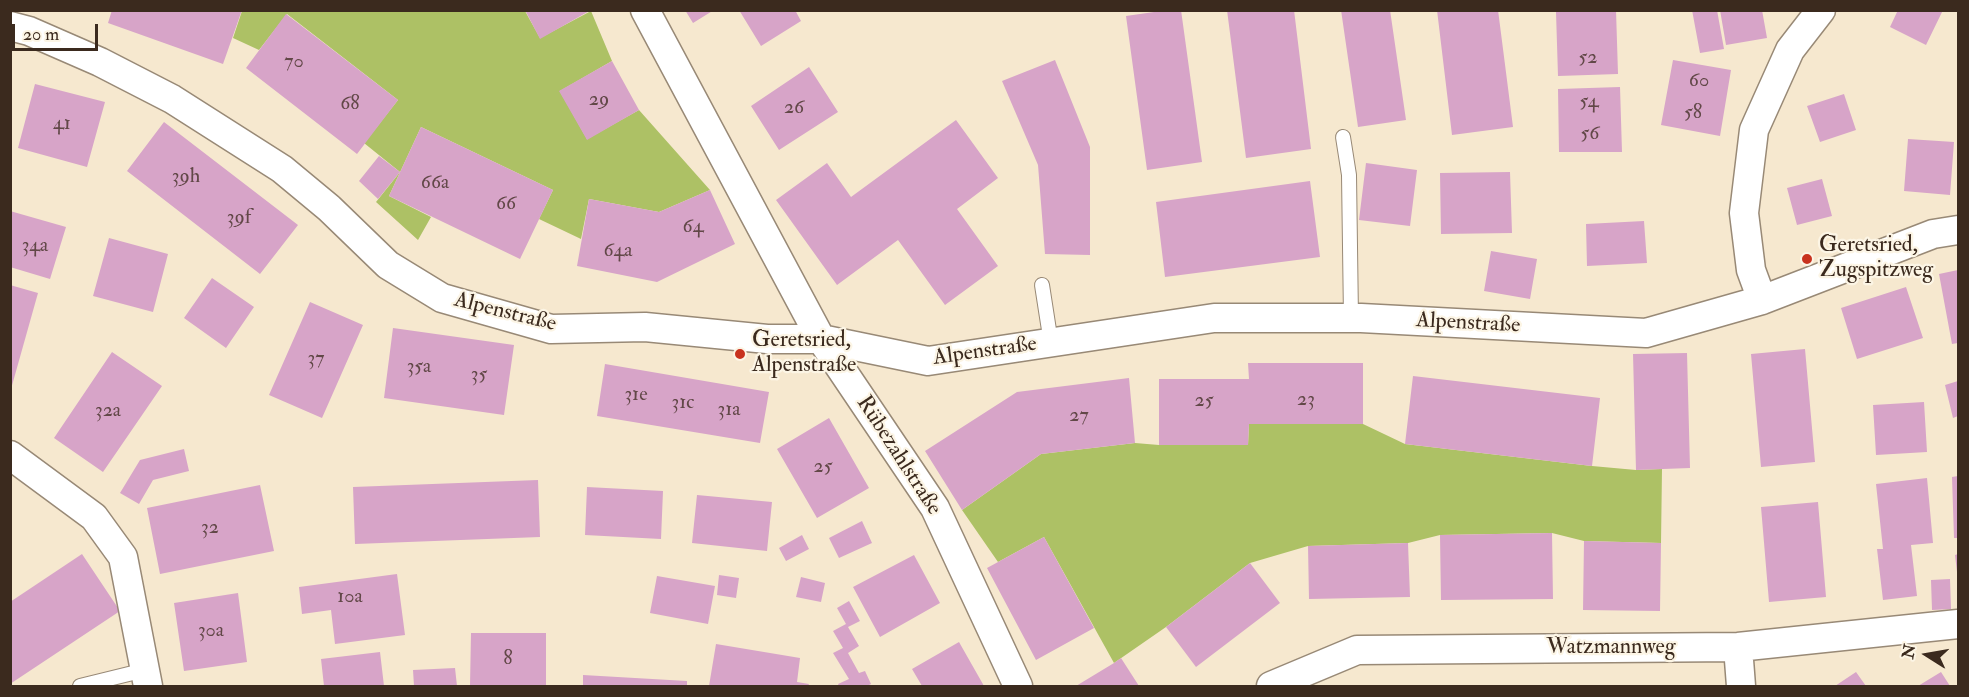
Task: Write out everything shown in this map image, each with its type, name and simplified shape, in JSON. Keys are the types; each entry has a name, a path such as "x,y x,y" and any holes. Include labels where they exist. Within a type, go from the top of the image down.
{"street":[{"name":"Rübezahlstraße","path":"645,10 821,339 934,508 1018,687"},
{"path":"1762,300 1751,270 1744,213 1754,130 1790,50 1821,10"},
{"name":"Alpenstraße","path":"10,26 29,31 100,62 172,99 282,169 328,208 388,265 442,298 551,329 645,327 767,339 821,339 928,361 1214,318 1351,318 1646,333 1762,300 1933,234 1959,230"},
{"path":"10,455 94,517 123,557 146,678"},
{"name":"Watzmannweg","path":"1270,687 1357,650 1738,647 1959,624"},
{"path":"1738,647 1741,687"}],"lane":[{"path":"1343,137 1349,175 1351,318"},
{"path":"1042,285 1051,343"},
{"path":"80,687 146,678"}],"green space":[{"path":"242,11 525,11 540,38 591,11 612,61 560,91 587,139 639,110 710,190 659,212 589,199 581,239 539,219 553,190 421,127 389,196 431,217 418,240 376,202 400,172 364,143 398,100 287,14 259,50 233,38"},
{"path":"1249,424 1363,424 1405,444 1592,466 1636,470 1662,469 1661,543 1584,541 1552,533 1440,535 1408,543 1308,546 1250,563 1166,627 1114,663 1044,537 998,562 962,510 1041,454 1135,443 1248,445"}],"building":[{"path":"112,10 242,10 223,64 108,23"},
{"path":"525,10 591,10 540,39"},
{"path":"685,10 714,10 693,23"},
{"path":"739,10 795,10 801,21 761,46"},
{"path":"1181,10 1202,162 1147,170 1126,16"},
{"path":"1227,10 1294,10 1311,149 1246,158"},
{"path":"1341,10 1390,10 1406,120 1358,127"},
{"path":"1437,10 1498,10 1513,127 1452,135"},
{"path":"1616,10 1618,74 1558,76 1556,12"},
{"path":"1692,10 1717,10 1724,49 1700,53"},
{"path":"1720,10 1762,10 1767,38 1726,45"},
{"path":"1898,10 1943,10 1926,45 1890,27"},
{"path":"286,14 398,100 357,154 246,68"},
{"path":"1055,60 1090,147 1090,255 1045,254 1038,165 1002,81"},
{"path":"1673,60 1731,70 1720,136 1661,125"},
{"path":"612,61 639,110 587,140 559,91"},
{"path":"809,67 838,112 779,150 751,106"},
{"path":"35,84 105,102 87,167 18,148"},
{"path":"1620,87 1622,152 1559,152 1558,89"},
{"path":"1844,94 1856,130 1820,142 1807,106"},
{"path":"956,120 998,178 957,209 998,266 945,305 898,240 837,285 776,200 827,163 851,197"},
{"path":"164,122 298,225 260,274 127,171"},
{"path":"421,127 553,190 520,259 389,196"},
{"path":"1908,139 1954,142 1950,195 1904,191"},
{"path":"379,156 400,172 378,199 359,181"},
{"path":"1366,163 1417,170 1410,226 1359,220"},
{"path":"1510,172 1512,233 1441,234 1440,173"},
{"path":"1822,179 1832,216 1797,225 1787,188"},
{"path":"1310,181 1320,257 1165,277 1156,202"},
{"path":"710,190 735,244 657,282 577,266 589,199 659,212"},
{"path":"10,211 66,227 50,279 10,267"},
{"path":"1644,221 1647,263 1587,266 1586,224"},
{"path":"109,238 168,254 153,312 93,296"},
{"path":"1491,251 1537,259 1530,299 1484,291"},
{"path":"1958,270 1958,343 1952,344 1939,274"},
{"path":"212,278 254,307 226,348 184,318"},
{"path":"10,285 38,293 11,389 10,389"},
{"path":"1906,287 1923,338 1857,359 1841,308"},
{"path":"310,302 363,325 322,418 269,395"},
{"path":"393,328 514,345 504,415 384,398"},
{"path":"1805,349 1815,462 1761,467 1751,354"},
{"path":"112,352 162,386 103,472 54,438"},
{"path":"1687,353 1690,468 1636,470 1633,354"},
{"path":"1248,363 1363,363 1363,424 1249,424 1248,445 1159,445 1159,379 1249,379"},
{"path":"605,364 769,392 760,443 597,416"},
{"path":"1413,376 1600,398 1592,466 1405,444"},
{"path":"1129,378 1135,443 1041,454 962,510 925,451 1017,392"},
{"path":"1958,381 1958,416 1953,418 1945,385"},
{"path":"1924,402 1927,452 1876,455 1873,405"},
{"path":"829,418 869,488 817,518 777,449"},
{"path":"184,449 189,471 153,480 139,504 120,493 140,460"},
{"path":"1958,476 1958,538 1954,538 1952,477"},
{"path":"1927,478 1933,543 1911,545 1917,596 1883,600 1877,549 1883,549 1876,484"},
{"path":"538,480 540,537 355,544 353,487"},
{"path":"260,485 274,551 160,574 147,508"},
{"path":"587,487 663,491 661,539 585,535"},
{"path":"697,495 772,502 767,551 692,543"},
{"path":"1818,502 1826,597 1769,602 1761,507"},
{"path":"862,521 872,543 839,558 829,538"},
{"path":"1552,533 1553,599 1441,600 1440,535"},
{"path":"802,535 809,549 786,561 779,548"},
{"path":"1044,537 1094,628 1036,660 987,568"},
{"path":"1584,541 1661,543 1660,611 1583,610"},
{"path":"1408,543 1410,597 1309,599 1308,546"},
{"path":"82,554 120,611 10,684 10,602"},
{"path":"1958,554 1958,571 1957,572 1955,555"},
{"path":"914,555 940,603 880,637 853,587"},
{"path":"1250,563 1280,603 1196,667 1166,627"},
{"path":"397,574 405,635 335,644 331,610 302,614 299,587"},
{"path":"719,575 739,578 736,598 717,595"},
{"path":"657,576 715,586 708,624 650,613"},
{"path":"801,577 825,583 821,602 796,597"},
{"path":"1950,579 1951,609 1932,610 1931,580"},
{"path":"238,593 247,662 184,671 174,603"},
{"path":"849,601 860,621 848,627 859,646 848,653 859,673 865,671 871,684 867,686 839,686 838,684 849,679 833,653 843,648 833,631 846,624 837,608"},
{"path":"471,633 546,633 546,686 470,686"},
{"path":"959,642 984,686 922,686 912,669"},
{"path":"716,644 800,658 797,682 809,684 808,686 709,686"},
{"path":"380,652 384,686 324,686 321,659"},
{"path":"1121,658 1139,686 1076,686 1114,663"},
{"path":"455,668 457,686 414,686 413,670"},
{"path":"1856,672 1866,686 1835,686"},
{"path":"1941,672 1950,686 1918,686"},
{"path":"583,675 687,681 687,686 583,686"}],"place":[{"name":"Geretsried, Zugspitzweg","path":"1807,259"},
{"name":"Geretsried, Alpenstraße","path":"740,354"}]}
